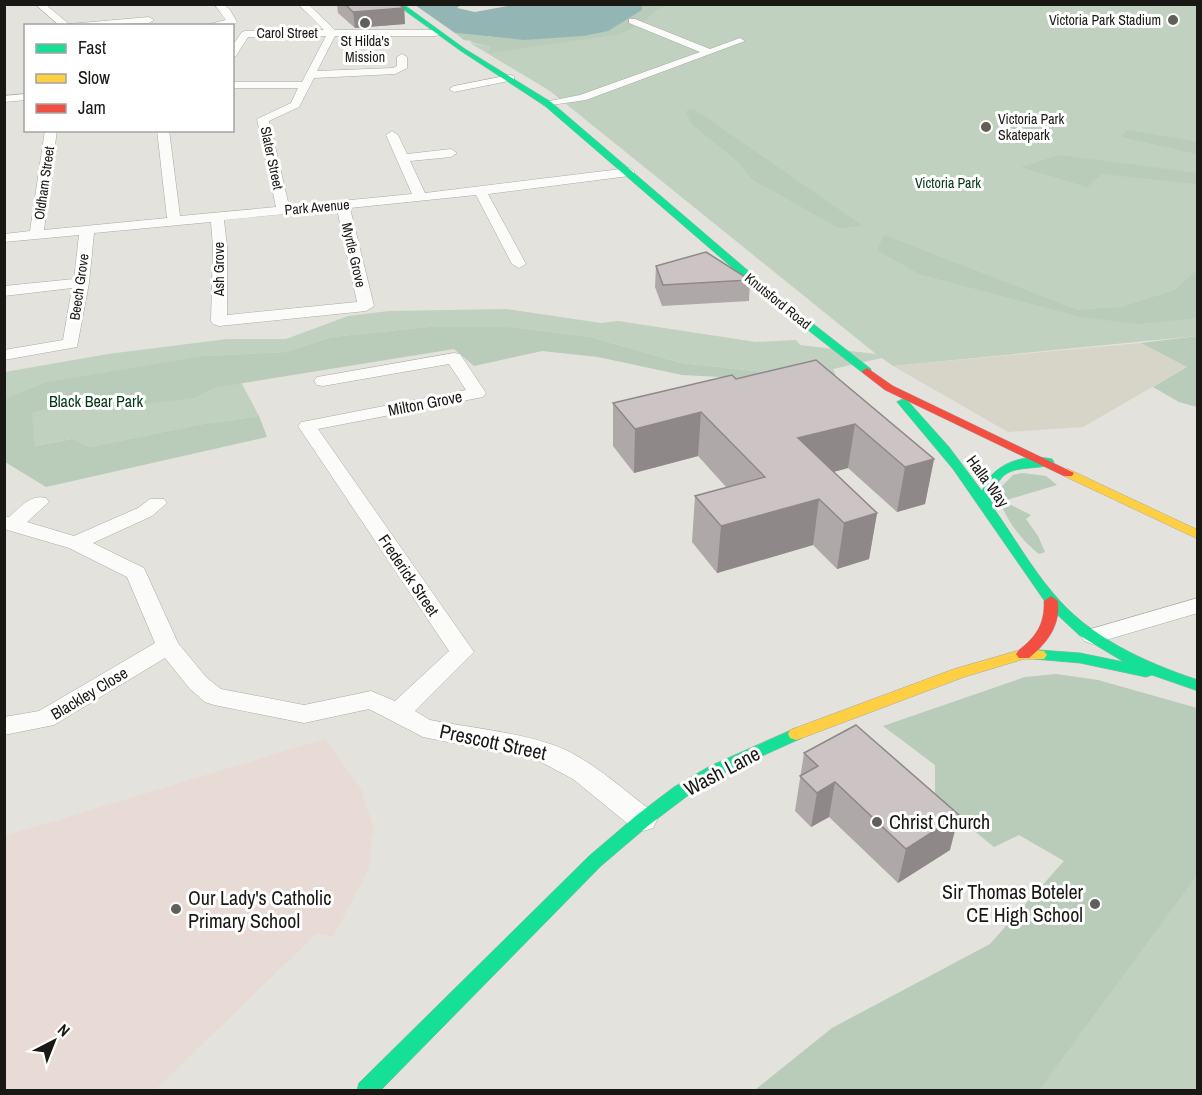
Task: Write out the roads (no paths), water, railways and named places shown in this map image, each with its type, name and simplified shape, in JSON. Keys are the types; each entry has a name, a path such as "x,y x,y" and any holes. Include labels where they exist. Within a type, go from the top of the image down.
{"main road":[{"name":"Knutsford Road","path":"399,4 436,33 548,104 629,171 733,264 889,388 1197,535"},
{"name":"Halla Way","path":"889,388 922,420 986,506 1051,601 1092,636"},
{"path":"986,506 987,485 995,473 1025,463 1048,462"},
{"path":"1024,654 1034,647 1050,629 1053,618 1051,601"},
{"path":"1092,636 1131,659 1175,680 1197,686"},
{"name":"Wash Lane","path":"367,1090 595,861 643,820 716,770 803,731 959,673 1024,654 1080,658 1126,666 1175,680"}],"street":[{"path":"39,4 64,24"},
{"path":"218,4 227,12 232,22 218,24"},
{"path":"302,4 332,33"},
{"path":"135,10 152,23"},
{"path":"632,21 707,51"},
{"path":"125,24 152,23"},
{"name":"Slater Street","path":"283,210 263,119 295,105 332,33"},
{"name":"Carol Street","path":"234,51 245,34 436,33"},
{"path":"548,104 582,98 740,41"},
{"path":"234,86 395,71 402,68 402,57"},
{"path":"454,89 510,78"},
{"path":"4,99 24,97"},
{"name":"Oldham Street","path":"36,235 51,132"},
{"path":"163,132 174,221"},
{"path":"392,135 420,197"},
{"path":"403,158 451,153"},
{"name":"Park Avenue","path":"4,238 480,191 629,171"},
{"path":"480,191 519,264"},
{"name":"Myrtle Grove","path":"219,321 366,306 343,205"},
{"name":"Ash Grove","path":"217,217 220,247 219,321"},
{"name":"Beech Grove","path":"4,355 71,344 87,230"},
{"path":"4,291 81,283"},
{"name":"Milton Grove","path":"307,426 477,393 454,358 322,381"},
{"name":"Frederick Street","path":"307,426 462,652 398,712"},
{"path":"9,523 39,502"},
{"path":"76,543 145,512 157,503"},
{"path":"9,523 76,543 136,573 168,646 198,683 214,696 304,714 371,700 398,712"},
{"path":"1092,636 1197,605"},
{"name":"Blackley Close","path":"4,726 45,719 168,646"},
{"name":"Prescott Street","path":"398,712 423,728 541,751 556,756 588,777 643,820"}],"water":[{"path":"642,4 642,10 608,31 583,36 524,40 455,33 415,5 461,5 457,8 475,12 513,5"}],"place":[{"name":"Victoria Park Stadium","path":"1173,20"},
{"name":"St Hilda's Mission","path":"365,23"},
{"name":"Victoria Park Skatepark","path":"986,127"},
{"name":"Christ Church","path":"877,822"},
{"name":"Sir Thomas Boteler CE High School","path":"1095,904"},
{"name":"Our Lady's Catholic Primary School","path":"176,909"}],"park label":[{"name":"Victoria Park","path":"948,183"},
{"name":"Black Bear Park","path":"96,401"}]}
